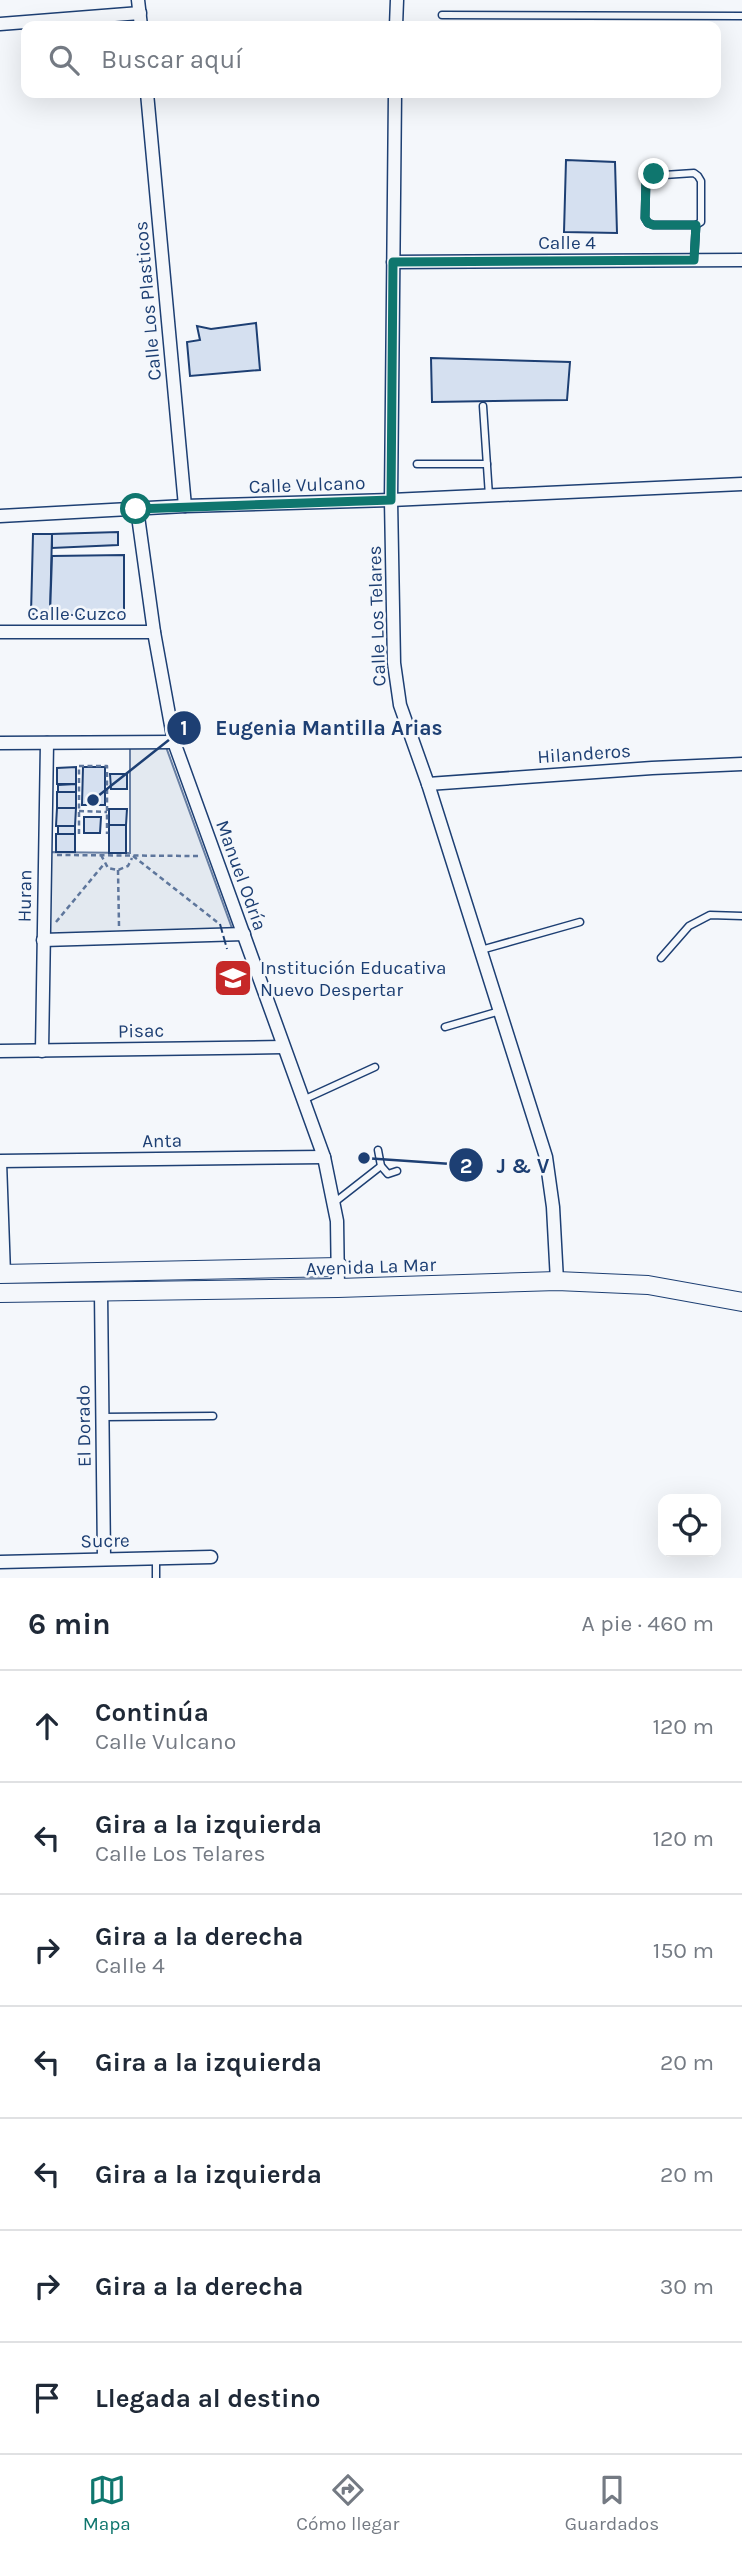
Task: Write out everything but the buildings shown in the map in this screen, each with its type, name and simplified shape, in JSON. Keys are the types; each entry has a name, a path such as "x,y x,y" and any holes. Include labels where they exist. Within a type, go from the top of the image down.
{"street":[{"path":"397,0 397,21"},
{"path":"38,21 139,13"},
{"path":"0,24 21,22"},
{"name":"Calle Los Plasticos","path":"147,98 185,506"},
{"name":"Calle Los Telares","path":"396,98 391,500 394,663 400,705 428,784 546,1157 553,1207 557,1282"},
{"name":"Calle 4","path":"393,262 742,260"},
{"name":"Calle Vulcano","path":"0,516 742,484"},
{"name":"Manuel Odría","path":"136,509 174,742 324,1157 335,1202 338,1288"},
{"name":"Calle Cuzco","path":"0,632 154,632"},
{"path":"0,743 174,742"},
{"name":"Huran","path":"42,1051 47,743"},
{"name":"Hilanderos","path":"428,784 742,764"},
{"path":"43,940 244,934"},
{"name":"Pisac","path":"0,1051 283,1048"},
{"name":"Anta","path":"0,1162 324,1157"},
{"path":"0,1162 2,1274"},
{"name":"Avenida La Mar","path":"2,1274 339,1268"},
{"name":"Avenida La Mar","path":"0,1293 557,1282 648,1285 742,1302"},
{"name":"El Dorado","path":"101,1292 104,1559"},
{"name":"Sucre","path":"0,1562 211,1557"}],"lane":[{"path":"442,15 742,16"},
{"path":"694,260 696,225 702,219 701,181 694,173 649,176 646,180 645,218 648,223 696,225"},
{"path":"483,406 489,496"},
{"path":"417,464 487,464"},
{"path":"661,958 690,926 710,915 742,916"},
{"path":"481,950 580,922"},
{"path":"445,1027 500,1011"},
{"path":"303,1100 375,1067"},
{"path":"378,1150 381,1166 390,1175 397,1171"},
{"path":"335,1202 381,1166"},
{"path":"103,1417 213,1416"},
{"path":"156,1558 156,1578"}],"path":[{"path":"79,834 79,766 93,763 107,766 107,834"},
{"path":"79,811 107,812"},
{"path":"54,855 198,856"},
{"path":"101,855 104,864 118,870 128,866 133,856"},
{"path":"133,856 220,924"},
{"path":"52,927 104,864"},
{"path":"118,870 118,926"}],"shaded area":[{"path":"130,747 166,747 233,931 47,935 48,852 130,853"}],"fence":[{"path":"220,924 227,949"}],"place":[{"name":"Eugenia Mantilla Arias","path":"93,800"},
{"name":"Institución Educativa Nuevo Despertar","path":"233,978"},
{"name":"J & V","path":"364,1158"}],"route":[{"path":"136,509 391,500 393,262 694,260 696,225 653,225 645,218 646,180 654,174"}]}
